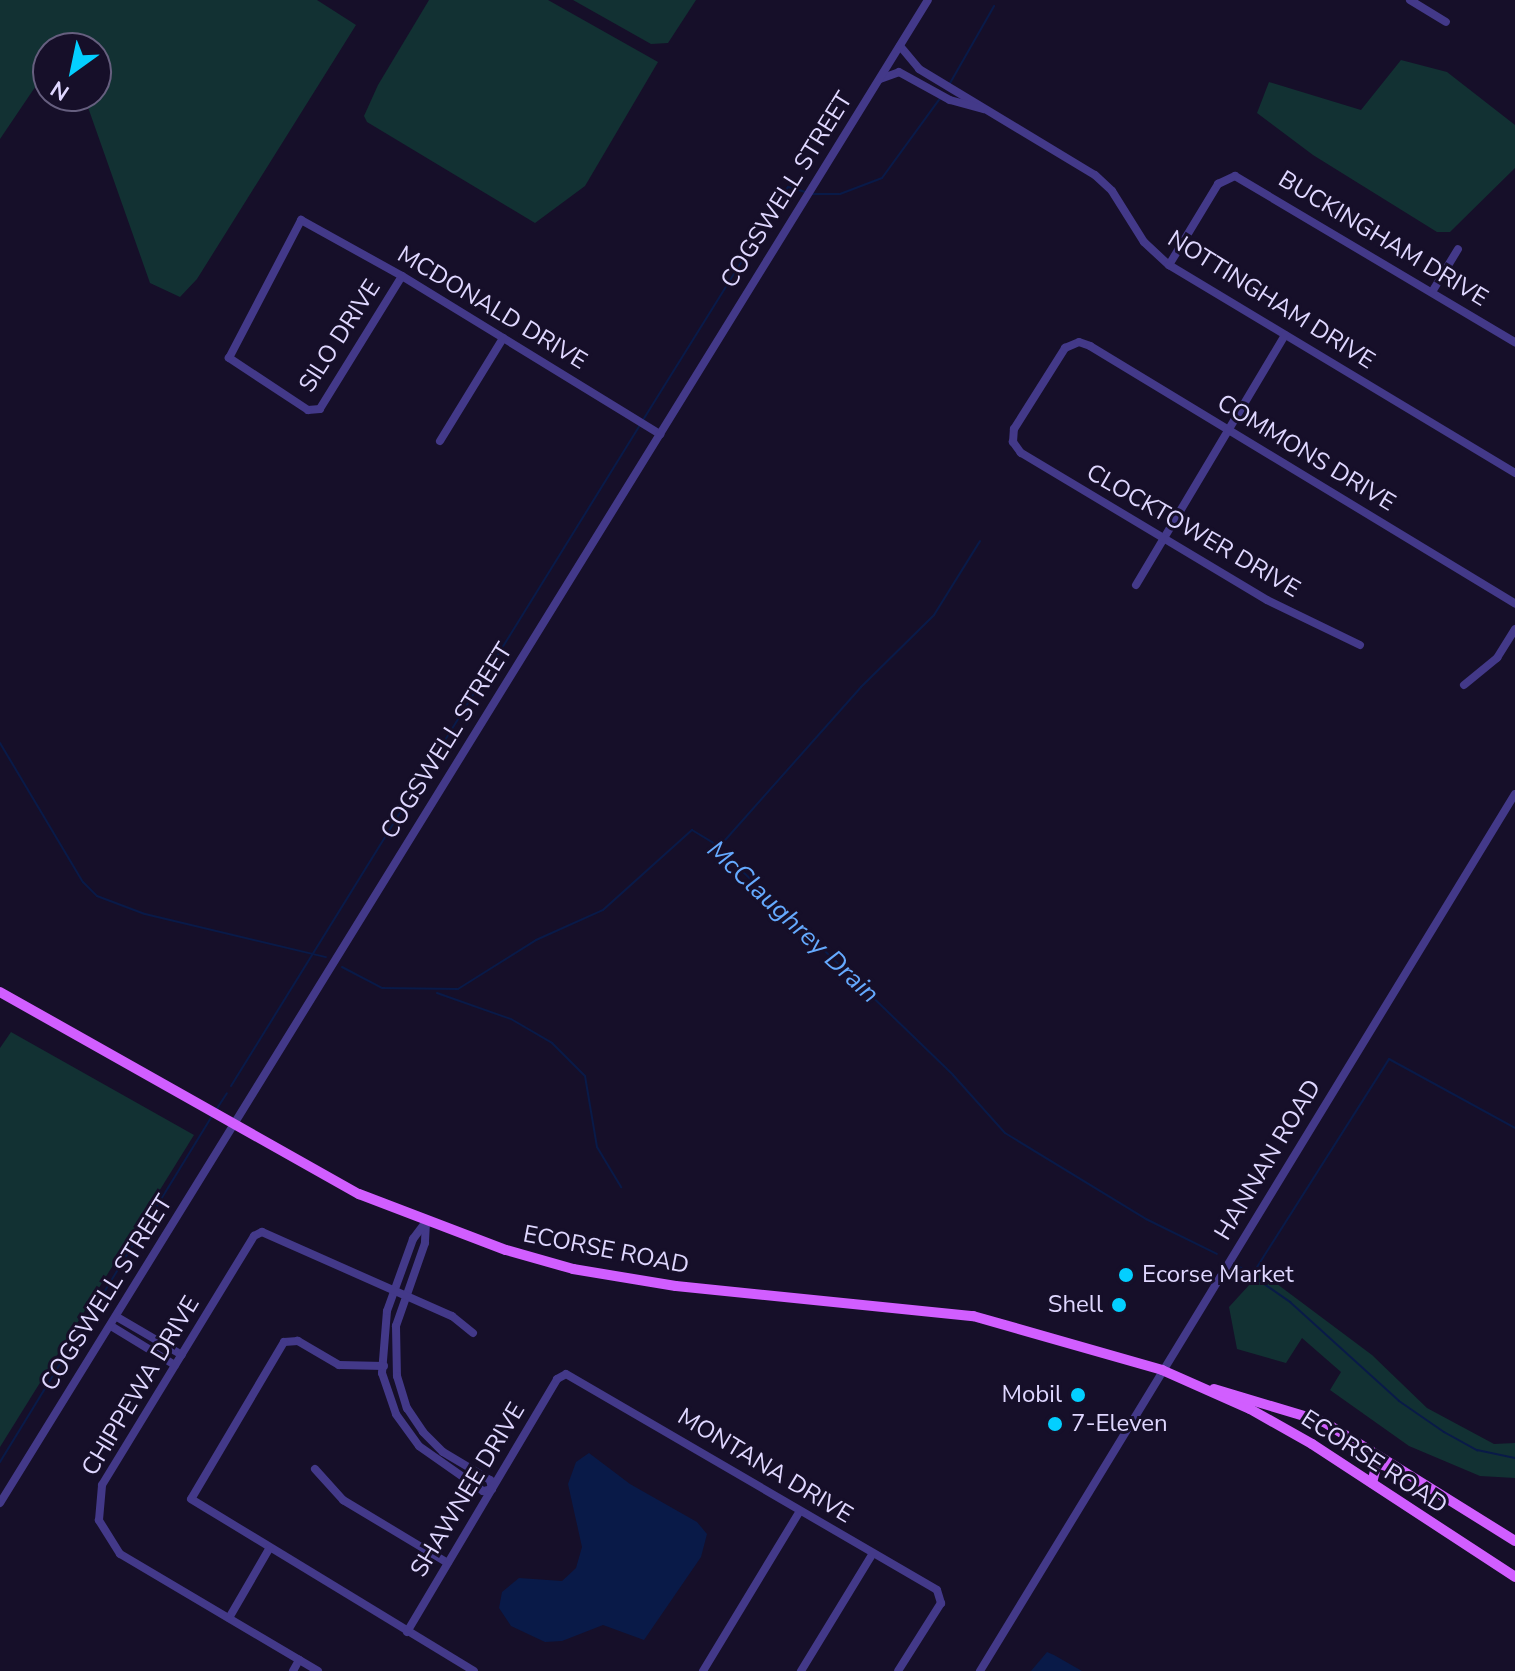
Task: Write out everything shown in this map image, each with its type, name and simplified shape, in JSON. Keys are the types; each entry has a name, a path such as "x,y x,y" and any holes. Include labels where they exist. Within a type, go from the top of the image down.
{"main road":[{"name":"ECORSE ROAD","path":"0,992 359,1194 506,1250 596,1273 973,1316 1162,1370 1208,1388 1290,1431 1515,1577"},
{"name":"ECORSE ROAD","path":"1208,1388 1255,1397 1324,1422 1515,1541"},
{"path":"1372,1483 1371,1471 1382,1462 1444,1502 1458,1503"}],"street":[{"name":"COGSWELL STREET","path":"0,1503 928,0"},
{"path":"1410,0 1446,22"},
{"name":"NOTTINGHAM DRIVE","path":"900,46 919,69 1103,181 1144,242 1169,265 1515,473"},
{"name":"NOTTINGHAM DRIVE","path":"879,80 899,72 950,100 989,110"},
{"name":"BUCKINGHAM DRIVE","path":"1169,265 1218,184 1229,176 1247,180 1515,342"},
{"name":"MCDONALD DRIVE","path":"229,358 301,220 402,276 660,434"},
{"path":"1432,292 1458,249"},
{"name":"SILO DRIVE","path":"229,358 300,405 320,409 402,276"},
{"path":"1136,585 1285,335"},
{"path":"440,441 503,338"},
{"name":"COMMONS DRIVE","path":"1013,442 1024,413 1062,350 1074,343 1090,346 1515,603"},
{"name":"CLOCKTOWER DRIVE","path":"1013,442 1025,456 1267,600 1360,645"},
{"path":"1464,685 1497,658 1515,629"},
{"name":"HANNAN ROAD","path":"980,1671 1515,794"},
{"path":"426,1222 425,1243 396,1326 394,1365 407,1408 423,1432 443,1452 490,1480 492,1489 483,1491 425,1453 396,1414 382,1366 384,1328 394,1292 413,1239 426,1222"},
{"name":"CHIPPEWA DRIVE","path":"318,1671 132,1561 112,1546 101,1528 99,1494 254,1236 262,1232 394,1292"},
{"path":"394,1292 452,1316 473,1333"},
{"path":"117,1317 182,1355"},
{"path":"111,1326 175,1365"},
{"path":"394,1365 339,1365 289,1340 259,1382 191,1496 196,1506 474,1671"},
{"name":"SHAWNEE DRIVE","path":"407,1632 557,1379 566,1374"},
{"name":"MONTANA DRIVE","path":"566,1374 941,1596 898,1671"},
{"path":"315,1469 343,1500 448,1563"},
{"path":"703,1671 800,1511"},
{"path":"229,1618 269,1549"},
{"path":"801,1671 873,1553"},
{"path":"293,1671 299,1660"}],"green space":[{"path":"0,0 317,0 356,25 197,279 180,297 150,283 90,112 112,112 112,32 32,32 32,92 0,139"},
{"path":"429,0 548,0 658,62 585,186 535,223 367,122 364,116 378,85"},
{"path":"573,0 696,0 668,43 651,44"},
{"path":"1401,60 1447,72 1515,125 1515,168 1450,232 1437,232 1313,155 1257,113 1269,82 1361,110"},
{"path":"11,1032 194,1135 0,1447 0,1048"},
{"path":"1261,1272 1372,1355 1427,1408 1494,1444 1515,1443 1515,1478 1480,1476 1409,1446 1330,1390 1341,1372 1302,1338 1286,1363 1237,1349 1229,1307"}],"water":[{"path":"589,1453 630,1484 697,1522 707,1534 701,1557 644,1640 603,1625 562,1641 545,1642 511,1626 499,1608 502,1592 519,1578 562,1581 576,1568 582,1547 568,1484 576,1462"},
{"path":"1047,1652 1054,1655 1082,1671 1031,1671"}],"waterway":[{"path":"949,85 994,6"},
{"path":"812,194 840,194 882,178 941,97"},
{"path":"643,420 788,187 806,192"},
{"path":"231,1086 640,425"},
{"path":"719,847 861,687 934,615 980,541"},
{"name":"McClaughrey Drain","path":"0,743 83,882 97,896 145,914 326,957"},
{"name":"McClaughrey Drain","path":"342,967 382,988 458,989 536,940 603,910 692,830 712,842 953,1075 1005,1133 1146,1219 1217,1254"},
{"path":"437,993 511,1019 552,1043 585,1076 597,1147 621,1187"},
{"path":"1252,1275 1389,1059 1515,1128"},
{"path":"216,1110 227,1093"},
{"path":"0,1462 213,1115"},
{"name":"McClaughrey Drain","path":"1237,1265 1290,1302 1399,1401 1477,1450 1515,1458"}],"place":[{"name":"Ecorse Market","path":"1126,1275"},
{"name":"Shell","path":"1119,1305"},
{"name":"Mobil","path":"1078,1395"},
{"name":"7-Eleven","path":"1055,1424"}]}
